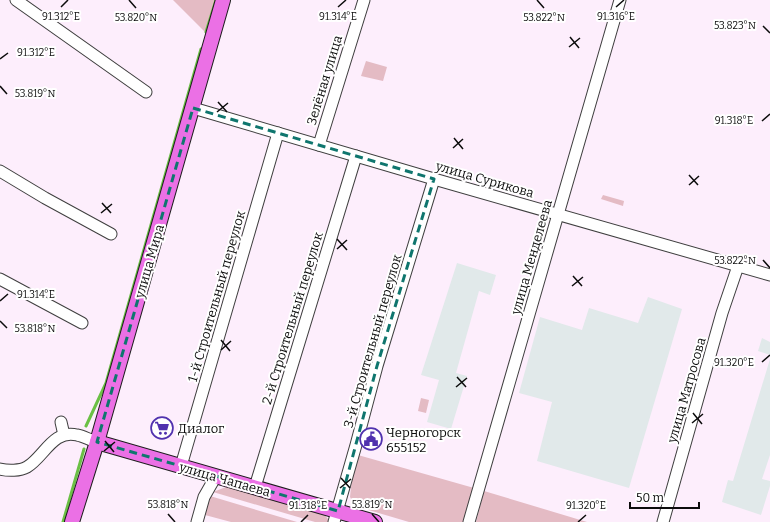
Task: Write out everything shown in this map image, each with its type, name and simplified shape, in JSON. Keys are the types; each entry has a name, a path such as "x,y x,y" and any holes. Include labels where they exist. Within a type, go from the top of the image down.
{"main road":[{"name":"улица Мира","path":"72,522 97,442 223,0"},
{"name":"улица Чапаева","path":"97,442 255,487 336,517 375,522"}],"street":[{"path":"16,0 146,92"},
{"name":"Зелёная улица","path":"319,145 364,0"},
{"name":"улица Менделеева","path":"469,522 620,0"},
{"name":"улица Сурикова","path":"193,108 770,275"},
{"name":"1-й Строительный переулок","path":"181,466 278,133"},
{"name":"2-й Строительный переулок","path":"255,487 356,156"},
{"path":"0,171 44,198 111,234"},
{"name":"3-й Строительный переулок","path":"336,517 377,366 434,179"},
{"name":"улица Матросова","path":"663,522 722,313 738,266"},
{"path":"0,279 82,322"},
{"path":"61,422 64,435"},
{"path":"0,469 6,471 27,468 54,440 64,435 76,434 97,442"},
{"path":"197,522 204,497 216,476"}],"highlighted area":[{"path":"193,108 434,179 377,366 338,511 97,442"}],"shaded area":[{"path":"173,0 217,0 207,34"},
{"path":"366,61 387,67 383,81 361,76"},
{"path":"603,195 624,201 623,206 601,199"},
{"path":"457,263 496,275 490,295 479,291 456,373 467,376 451,429 427,422 439,380 421,375"},
{"path":"648,297 682,309 629,488 537,461 552,402 519,393 540,317 582,330 589,308 638,323"},
{"path":"762,338 770,342 770,355 758,351"},
{"path":"770,359 770,455 762,479 770,481 770,486 761,515 722,502 728,480 733,481"},
{"path":"421,398 429,400 426,413 418,411"},
{"path":"358,455 474,488 464,522 409,522 355,506 350,497 352,477"},
{"path":"226,487 232,487 324,514 328,519 328,522 315,522 213,492"},
{"path":"484,491 587,522 476,522"},
{"path":"210,496 297,522 231,522 205,515"}],"waterway":[{"path":"206,32 216,0"},
{"path":"86,426 106,383 201,49"},
{"path":"63,522 84,449"}],"place":[{"name":"Диалог","path":"162,428"},
{"name":"Черногорск 655152","path":"371,439"}]}
